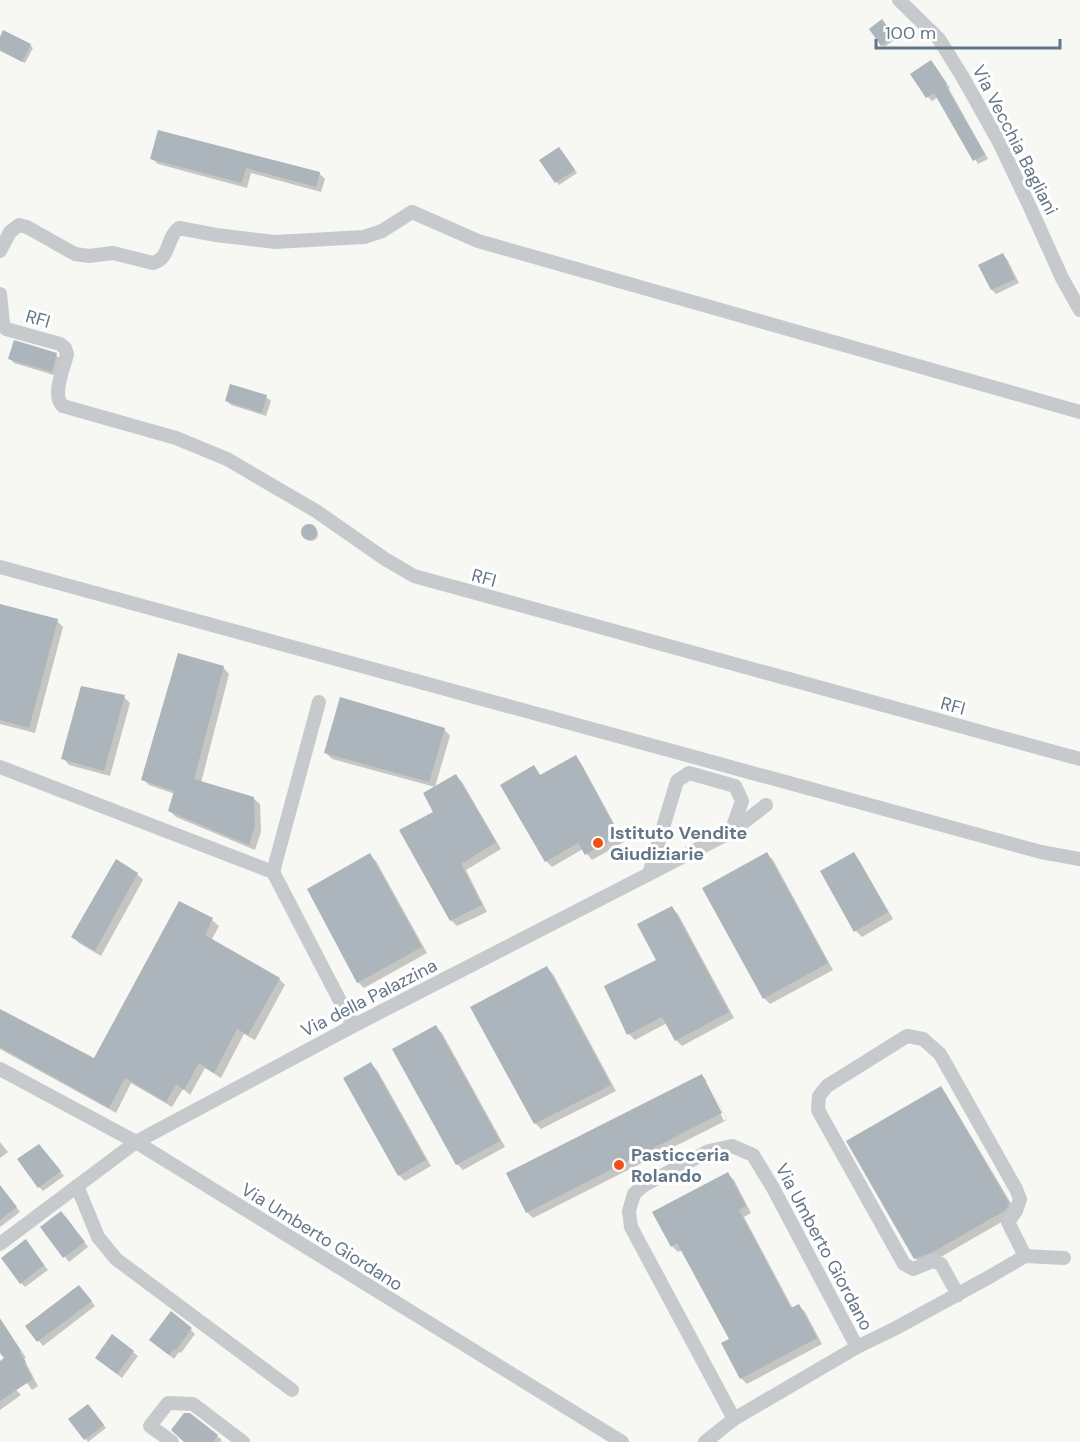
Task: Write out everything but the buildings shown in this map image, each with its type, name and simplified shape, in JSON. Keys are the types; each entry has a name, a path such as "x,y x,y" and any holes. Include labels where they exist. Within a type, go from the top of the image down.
{"street":[{"name":"Via Vecchia Bagliani","path":"898,0 939,39 963,76 999,142 1062,278 1080,310"},
{"path":"0,250 13,228 23,225 75,255 113,253 153,262 163,257 174,233 179,228 275,242 364,237 382,231 412,212 478,241 1080,412"},
{"name":"RFI","path":"0,294 3,324 6,329 60,344 65,348 67,354 57,396 59,403 63,406 176,438 227,459 316,511 385,559 414,576 1080,759"},
{"path":"0,567 1041,852 1080,859"},
{"path":"273,873 319,702"},
{"path":"2,772 273,873 353,1026"},
{"path":"649,874 677,781 689,773 735,786 742,801 731,832"},
{"name":"Via della Palazzina","path":"0,1244 136,1142 353,1026 731,832 766,805"},
{"path":"958,1295 941,1264 933,1261 914,1269 904,1264 818,1110 819,1096 827,1086 907,1036 923,1039 940,1054 1016,1189 1020,1199 1016,1211 1008,1222 1025,1256"},
{"name":"Via Umberto Giordano","path":"0,1069 136,1142 622,1442"},
{"name":"Via Umberto Giordano","path":"734,1419 631,1227 629,1210 634,1194 644,1185 709,1151 732,1146 753,1155 773,1188 857,1347"},
{"path":"77,1186 98,1237 116,1259 292,1390"},
{"path":"705,1442 734,1419 857,1347 958,1295 1025,1256 1064,1258"},
{"path":"172,1442 150,1426 168,1403 193,1404 243,1442"}],"place":[{"name":"Istituto Vendite Giudiziarie","path":"598,843"},
{"name":"Pasticceria Rolando","path":"619,1165"}]}
